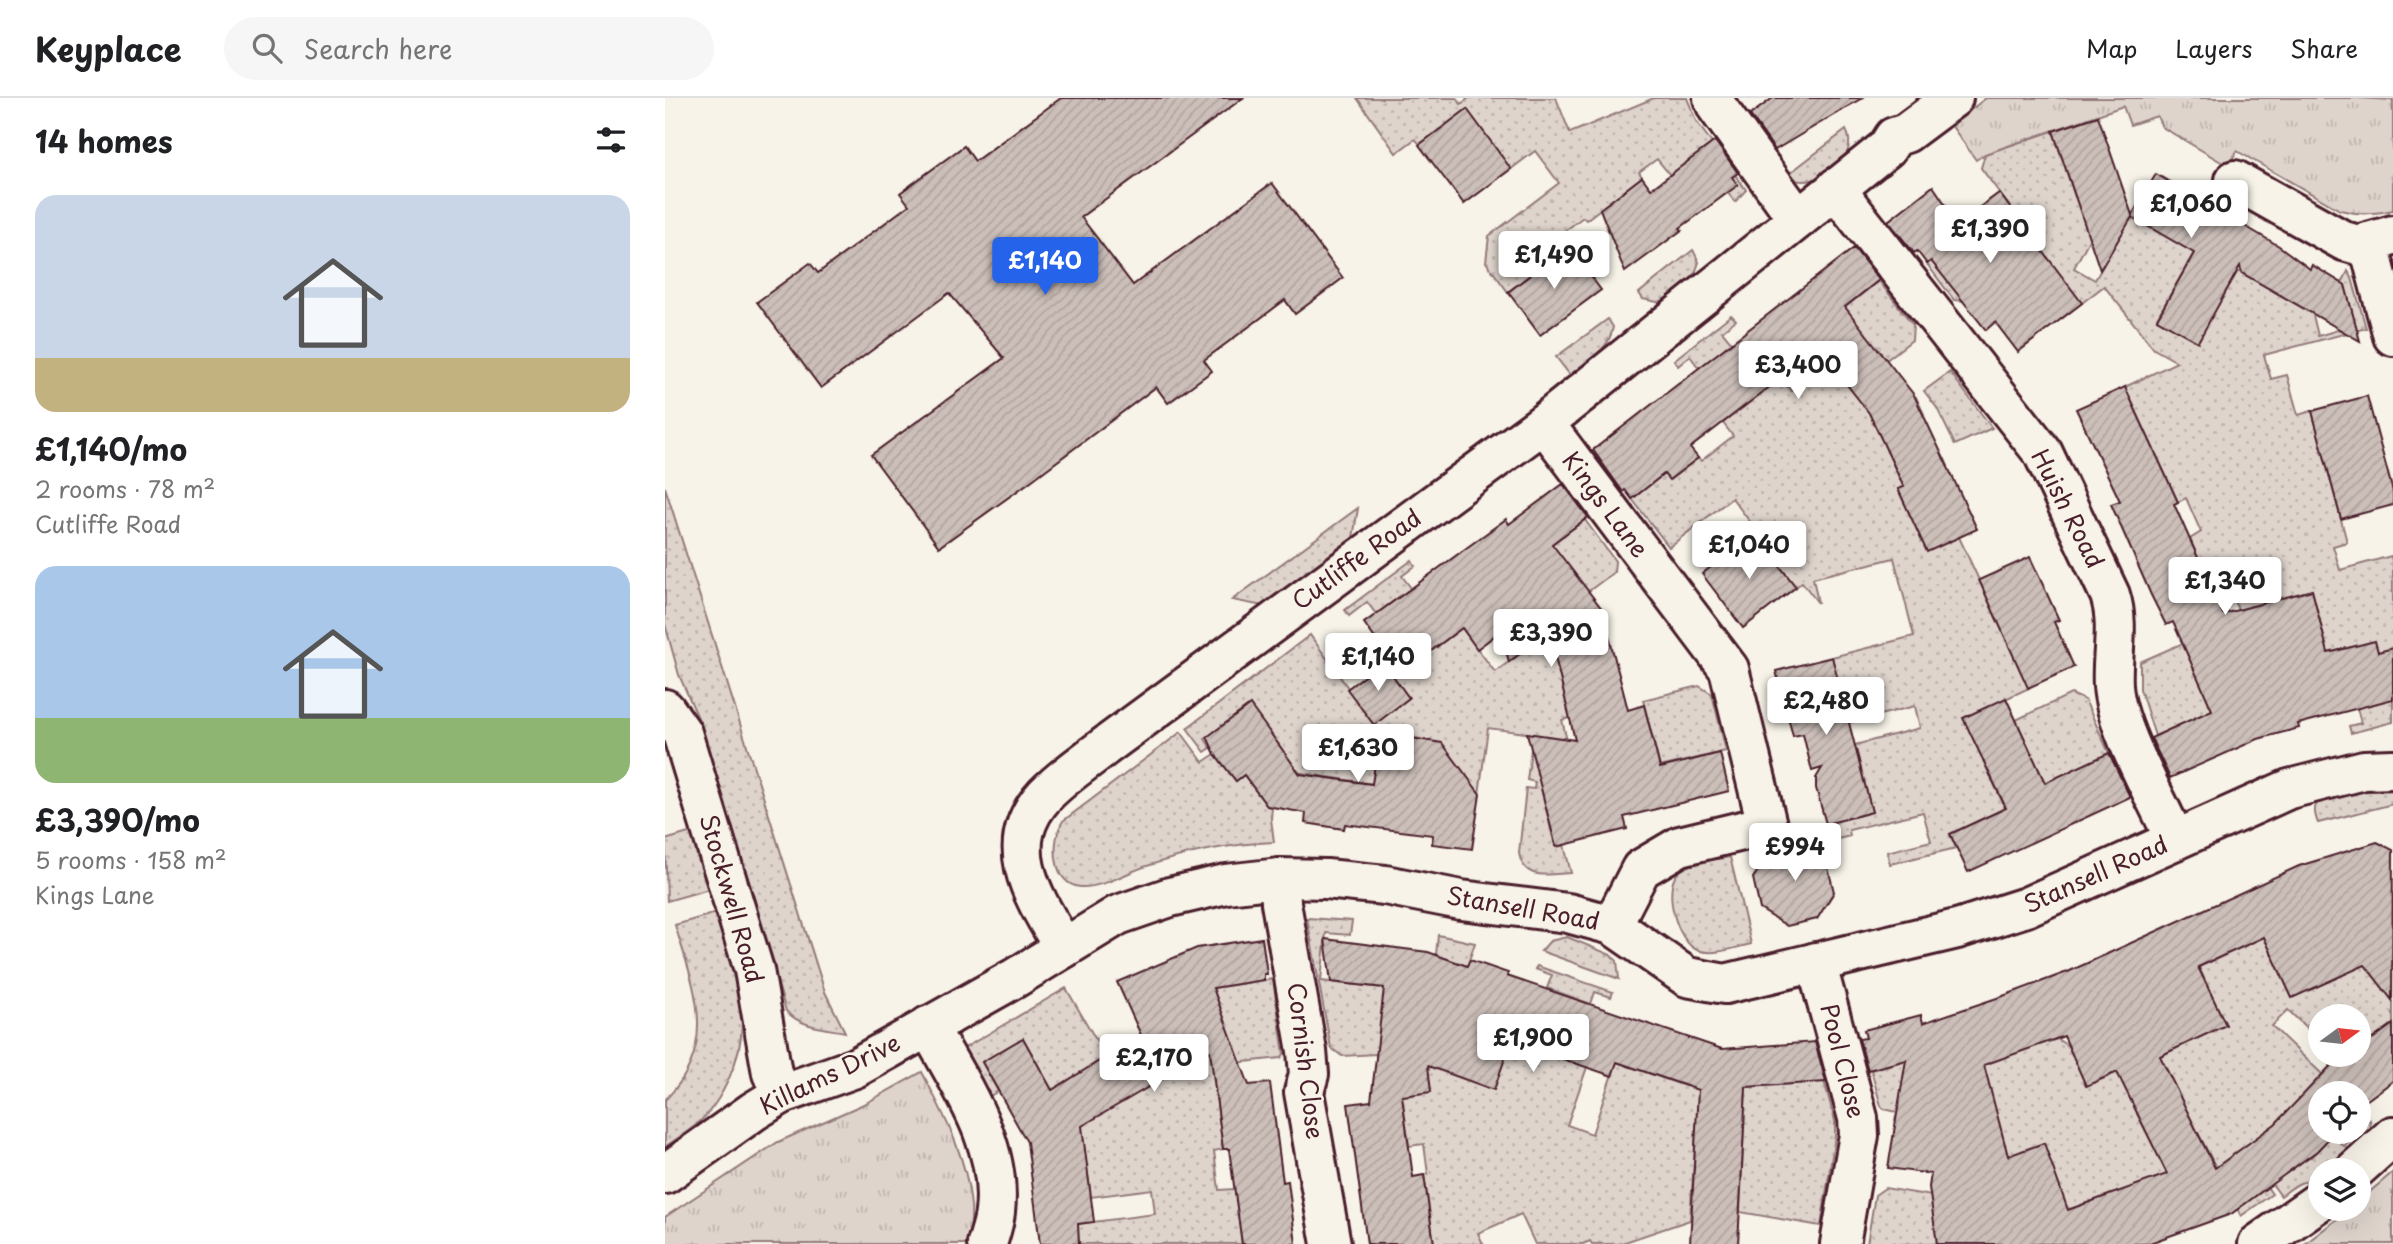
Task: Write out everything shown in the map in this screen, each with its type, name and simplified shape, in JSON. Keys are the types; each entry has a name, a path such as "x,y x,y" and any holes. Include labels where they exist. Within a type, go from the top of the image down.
{"street":[{"path":"1713,98 1724,118 1798,219"},
{"name":"Cutliffe Road","path":"1064,948 1027,881 1022,856 1025,831 1033,810 1046,794 1104,747 1543,423 1887,148 1894,137 1906,133 1953,98"},
{"path":"2235,180 2344,242 2358,245 2380,239 2393,336"},
{"name":"Huish Road","path":"1837,187 1848,205 2042,453 2115,608 2113,686 2117,705 2123,726 2175,840"},
{"name":"Kings Lane","path":"1543,423 1729,669 1767,825 1679,846 1641,869 1612,925"},
{"name":"Stockwell Road","path":"665,709 682,733 754,970 772,1073 782,1094"},
{"name":"Stansell Road","path":"927,1026 1015,978 1118,915 1170,897 1226,884 1279,878 1327,879 1385,885 1461,900 1568,913 1612,925 1687,977 1725,984 1957,929 2026,907 2289,789 2364,769 2393,769"},
{"name":"Cornish Close","path":"1279,878 1307,1051 1309,1074 1304,1092 1331,1244"},
{"name":"Pool Close","path":"1816,962 1858,1118 1859,1135 1839,1244"},
{"path":"927,1026 974,1110 990,1150 996,1193 995,1215 987,1244"},
{"name":"Killams Drive","path":"665,1174 782,1094 855,1068 927,1026"},
{"path":"2368,1158 2393,1136"},
{"path":"2257,1244 2308,1209"}],"green space":[{"path":"1357,98 1457,98 1461,104 1469,98 1556,98 1570,133 1654,98 1687,98 1696,121 1746,190 1735,202 1727,192 1670,175 1657,159 1639,172 1642,177 1586,220 1583,217 1552,241 1560,252 1508,292 1486,262 1489,236 1559,183 1535,151 1511,169 1467,110 1420,144 1415,139 1396,153"},
{"path":"1986,98 2393,100 2393,210 2354,213 2340,210 2237,151 2228,166 2162,127 2157,116 2130,125 2123,106 1985,154 1976,160 1951,125"},
{"path":"1846,130 1848,150 1835,168 1816,179 1795,180 1790,173"},
{"path":"2053,131 2075,197 2098,223 2074,268 2095,280 2131,217 2194,253 2157,318 2197,341 2238,271 2312,311 2318,336 2355,325 2345,285 2342,283 2348,271 2366,328 2264,355 2271,379 2287,375 2298,415 2312,411 2347,542 2333,546 2340,570 2391,556 2393,722 2351,733 2349,726 2361,723 2357,708 2375,642 2328,653 2312,590 2268,602 2288,679 2241,616 2231,595 2217,601 2190,539 2201,532 2186,498 2178,502 2125,387 2177,362 2154,349 2104,286 2061,319 2022,269 1965,301 1954,300 1927,264 1968,233 2027,230 1981,168 1985,154"},
{"path":"1693,250 1699,262 1693,279 1662,301 1643,299 1639,293"},
{"path":"1879,281 1913,325 1912,340 1871,372 1880,426 1916,397 1924,414 1880,435 1900,480 1945,459 1948,466 1898,489 1927,551 1959,537 2029,688 1964,718 2005,808 1950,834 1956,848 1890,864 1887,852 1931,841 1923,812 1849,830 1850,836 1834,840 1830,823 1872,812 1855,745 1920,728 1915,706 1848,723 1832,657 1914,636 1894,558 1813,578 1818,603 1802,582 1796,587 1754,533 1757,531 1732,498 1669,547 1632,499 1664,474 1670,480 1698,458 1701,461 1733,436 1723,423 1781,378 1791,391 1821,366 1812,353 1830,319"},
{"path":"1731,315 1736,320 1722,331 1732,343 1699,368 1690,356 1678,366 1674,360"},
{"path":"1608,319 1613,327 1607,343 1597,355 1570,375 1556,357"},
{"path":"1950,372 1992,428 1955,445 1937,408 1924,391"},
{"path":"665,487 825,992 845,1032 806,1024 786,1011 699,720 679,675 665,624"},
{"path":"1358,508 1353,538 1263,606 1232,600"},
{"path":"1585,520 1615,561 1614,572 1552,619 1566,638 1603,611 1609,639 1554,653 1568,710 1626,704 1562,720 1576,778 1541,788 1555,846 1564,845 1571,873 1546,875 1532,872 1526,869 1519,853 1526,788 1534,789 1535,782 1527,780 1533,734 1488,728 1478,802 1423,740 1380,734 1373,784 1289,771 1250,706 1205,739 1211,748 1205,752 1187,728 1310,635 1374,724 1409,698 1383,662 1389,657 1401,673 1462,628 1495,672 1530,646 1534,557"},
{"path":"1412,560 1415,566 1402,576 1411,588 1376,614 1367,602 1349,616 1345,610"},
{"path":"2183,643 2213,710 2155,736 2140,689 2140,662"},
{"path":"1699,686 1712,694 1726,751 1660,767 1643,700"},
{"path":"2071,694 2085,700 2109,753 2045,783 2016,720"},
{"path":"1181,732 1203,762 1215,754 1236,781 1244,775 1267,806 1272,807 1274,842 1194,853 1147,866 1089,887 1071,884 1059,870 1056,860 1057,839 1063,821"},
{"path":"2393,790 2393,804 2318,823 2315,806 2325,798 2355,792"},
{"path":"692,832 709,889 667,901 665,840"},
{"path":"1730,857 1751,944 1717,952 1697,950 1683,937 1678,926 1672,902 1673,881 1678,873 1689,866"},
{"path":"2374,884 2393,894 2393,963 2391,960 2372,974 2393,1001 2393,1024 2371,1040 2371,1004 2308,1004 2308,1029 2288,1010 2272,1026 2308,1061 2308,1068 2316,1068 2323,1075 2317,1081 2308,1081 2308,1091 2276,1124 2311,1157 2323,1144 2363,1144 2348,1158 2308,1158 2308,1182 2302,1182 2281,1196 2272,1184 2267,1187 2272,1194 2241,1216 2178,1094 2137,1114 2175,1185 2120,1205 2115,1193 2067,1210 2043,1143 2021,1151 1937,1244 1867,1244 1875,1195 1885,1188 1973,1203 1953,1129 1895,1120 1897,1112 1881,1106 1871,1070 1932,1053 1984,1064 2057,1039 2068,1046 2087,1086 2225,1025 2199,967 2264,937 2292,997"},
{"path":"716,913 739,993 742,1018 739,1047 730,1076 715,1103 696,1125 665,1147 665,1100 682,1080 692,1059 698,1015 695,993 675,925"},
{"path":"1307,918 1352,921 1350,935 1326,933 1321,981 1385,988 1430,1013 1438,935 1475,943 1467,966 1445,958 1432,996 1511,1041 1587,1067 1567,1125 1592,1134 1616,1062 1685,1086 1699,1087 1690,1220 1619,1244 1592,1244 1590,1241 1583,1244 1535,1244 1521,1214 1478,1233 1483,1244 1434,1244 1424,1175 1428,1174 1424,1144 1409,1146 1402,1096 1431,1092 1428,1070 1381,1076 1376,1054 1342,1056 1331,1048"},
{"path":"1567,937 1611,955 1617,961 1619,979 1541,951 1550,941"},
{"path":"1537,966 1613,992 1611,997 1595,992 1591,1004 1547,988 1552,975 1535,969"},
{"path":"1273,979 1284,1054 1281,1058 1217,1065 1215,1090 1223,1149 1214,1151 1219,1190 1235,1189 1242,1244 1079,1244 1077,1224 1155,1214 1152,1189 1091,1197 1084,1145 1022,1039 982,1062 998,1091 987,1098 961,1050 1066,988 1129,1097 1143,1035 1137,1027 1195,1001 1234,1045 1213,988"},
{"path":"922,1072 953,1137 965,1170 971,1206 969,1244 665,1244 665,1217 778,1142 866,1103"},
{"path":"1824,1081 1835,1121 1835,1136 1821,1226 1740,1212 1746,1087"},
{"path":"2393,1172 2393,1244 2305,1244 2335,1221 2371,1221 2371,1191"}],"building":[{"path":"1061,98 1243,98 1081,217 1133,285 1272,183 1343,278 1295,314 1285,300 1204,360 1212,371 1168,403 1156,387 939,547 871,455 1004,358 949,293 821,388 757,302 810,263 818,273 909,205 900,193 964,146 975,161"},
{"path":"1773,98 1862,98 1775,150 1750,115"},
{"path":"1467,109 1511,169 1464,204 1419,145"},
{"path":"2098,116 2132,215 2156,174 2279,246 2310,269 2312,265 2345,285 2360,341 2242,273 2240,266 2198,342 2157,319 2194,253 2132,217 2100,270 2053,131"},
{"path":"1715,141 1738,173 1732,177 1738,185 1625,272 1600,209 1642,177 1651,189"},
{"path":"1933,186 1958,223 1999,193 2082,303 2018,352 1995,322 1986,330 1931,261 1927,264 1917,251 1914,253 1888,221"},
{"path":"1568,246 1601,290 1540,335 1508,292"},
{"path":"1854,248 1879,280 1845,307 1914,395 1977,529 1927,552 1898,489 1904,487 1869,413 1819,349 1690,448 1698,458 1669,480 1664,474 1632,499 1625,490 1623,492 1593,450"},
{"path":"2125,387 2178,502 2174,504 2223,614 2312,590 2328,653 2375,641 2378,652 2393,648 2393,699 2298,724 2299,728 2258,739 2170,778 2151,738 2212,710 2173,622 2166,625 2151,595 2111,504 2120,501 2076,409"},
{"path":"2367,396 2393,492 2393,505 2341,519 2312,411"},
{"path":"1563,484 1588,517 1552,544 1602,609 1628,710 1644,705 1660,768 1720,753 1729,791 1624,817 1627,829 1556,847 1527,733 1575,740 1549,632 1509,662 1501,631 1477,649 1462,628 1400,674 1364,623 1506,519 1509,524"},
{"path":"1754,533 1796,587 1743,628 1702,574"},
{"path":"2030,557 2059,620 2054,622 2074,667 2028,688 1979,580"},
{"path":"1832,657 1872,812 1826,824 1816,788 1816,778 1822,768 1812,771 1803,734 1793,736 1776,671"},
{"path":"1383,662 1409,698 1374,725 1347,689"},
{"path":"2006,698 2045,783 2109,753 2130,797 1968,872 1950,834 2006,808 1963,718"},
{"path":"1250,705 1300,774 1372,784 1380,733 1442,743 1480,794 1472,849 1432,844 1433,835 1345,824 1344,829 1305,823 1306,813 1267,806 1244,775 1236,781 1215,754 1207,737"},
{"path":"1821,839 1834,892 1817,919 1787,926 1760,909 1753,878 1770,852"},
{"path":"2377,842 2393,850 2392,1000 2365,965 2292,998 2264,937 2198,967 2226,1025 2160,1056 2215,1168 2275,1124 2308,1089 2308,1144 2324,1144 2317,1151 2231,1214 2147,1244 1937,1244 1929,1187 1931,1174 1888,1168 1906,1060 1868,1070 1859,1039 1866,1038 1864,1030 1921,1015 1923,1023 2070,971 2299,866","holes":["2064,1036 2086,1086 2117,1072 2167,1174 2068,1210 2044,1143 2008,1156 1984,1065"]},
{"path":"1262,938 1267,974 1264,974 1264,980 1213,988 1249,1085 1270,1083 1283,1182 1288,1181 1296,1244 1242,1244 1229,1149 1223,1149 1210,1051 1082,1126 1094,1222 1078,1224 1079,1244 1040,1244 1027,1142 982,1062 1023,1038 1052,1090 1141,1035 1117,982 1197,948"},
{"path":"1325,939 1428,952 1467,966 1470,960 1508,973 1507,976 1722,1049 1815,1042 1826,1082 1746,1087 1738,1244 1690,1244 1698,1090 1617,1062 1612,1076 1511,1041 1494,1090 1428,1066 1431,1092 1402,1096 1413,1177 1424,1175 1434,1244 1367,1244 1348,1104 1371,1101 1384,988 1331,982"},
{"path":"2393,1024 2393,1081 2371,1097 2371,1081 2316,1081 2328,1068 2371,1068 2371,1040"}]}
